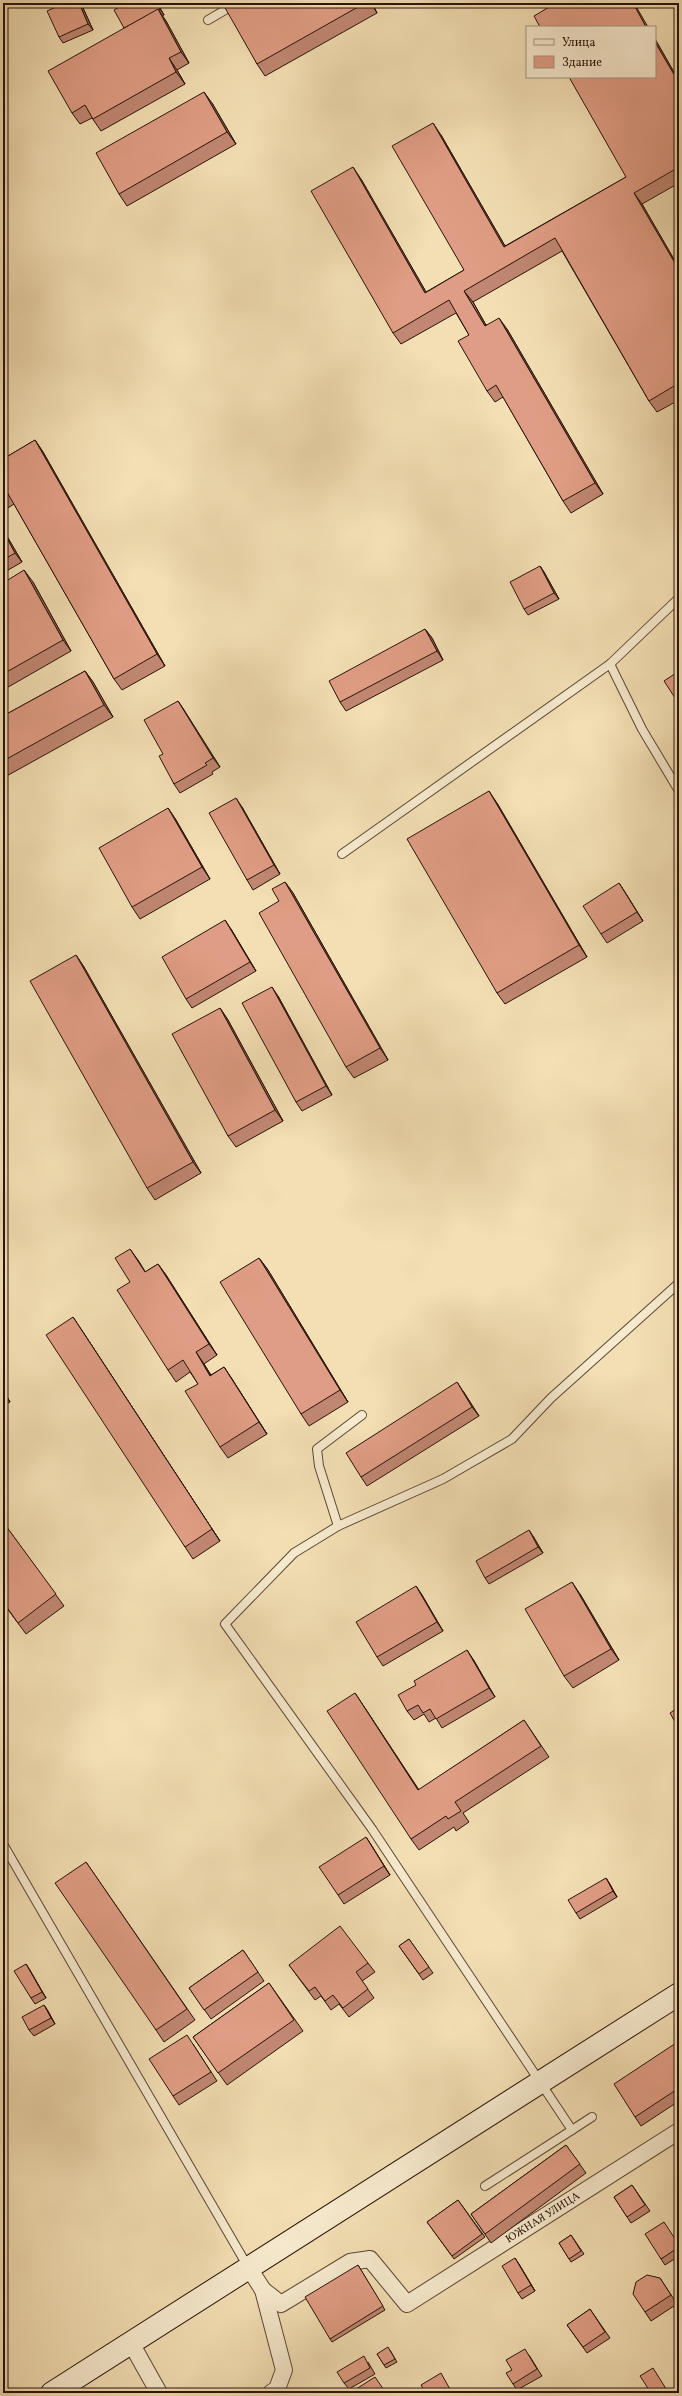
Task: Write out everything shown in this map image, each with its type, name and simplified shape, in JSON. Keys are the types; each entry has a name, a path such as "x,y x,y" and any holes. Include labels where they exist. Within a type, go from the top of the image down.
{"main road":[{"path":"52,2393 679,1994"}],"street":[{"name":"ЮЖНАЯ УЛИЦА","path":"263,2290 281,2304 350,2262 370,2260 407,2304 679,2131"},
{"path":"249,2268 263,2290 284,2370 277,2389 271,2393"},
{"path":"131,2343 159,2393"}],"lane":[{"path":"208,20 237,3"},
{"path":"342,854 610,664 679,598"},
{"path":"610,664 642,729 679,791"},
{"path":"572,2130 372,1830 225,1624 294,1553 338,1526 443,1479 512,1439 551,1398 679,1283"},
{"path":"338,1526 319,1466 316,1448 362,1415"},
{"path":"3,1844 249,2268"},
{"path":"485,2186 592,2117"}],"building":[{"path":"65,3 79,3 88,24 59,37 47,11"},
{"path":"127,3 156,3 160,9 124,28 114,10"},
{"path":"229,3 365,3 257,64 224,6"},
{"path":"556,3 633,3 645,26 539,26 534,16"},
{"path":"158,9 181,52 169,58 176,72 93,119 85,105 72,113 48,71"},
{"path":"656,44 679,83 679,167 634,193 679,270 679,383 649,401 555,238 464,291 485,326 499,318 595,483 563,501 496,385 487,391 458,341 469,335 449,300 393,333 311,191 353,167 425,293 464,270 392,146 433,123 504,247 626,177 570,78 656,78"},
{"path":"204,92 227,132 119,194 96,153"},
{"path":"35,440 157,654 114,679 7,492 3,495 3,459"},
{"path":"3,531 15,553 3,560"},
{"path":"540,566 554,593 524,609 510,582"},
{"path":"24,570 63,640 3,674 3,583"},
{"path":"425,629 437,651 340,702 329,681"},
{"path":"85,671 104,705 3,761 3,716"},
{"path":"679,671 679,704 664,681"},
{"path":"178,701 213,758 205,763 207,765 174,784 159,756 163,754 144,720"},
{"path":"489,791 579,945 497,993 407,839"},
{"path":"236,798 274,865 247,880 209,813"},
{"path":"168,808 202,867 132,907 99,848"},
{"path":"285,882 380,1048 346,1067 259,913 279,901 272,889"},
{"path":"619,883 637,912 601,934 583,906"},
{"path":"225,920 250,962 186,999 162,957"},
{"path":"76,955 193,1162 147,1188 30,981"},
{"path":"272,987 326,1086 296,1102 242,1003"},
{"path":"220,1008 275,1110 228,1136 172,1034"},
{"path":"130,1249 145,1272 158,1264 209,1344 196,1352 210,1376 224,1367 259,1422 220,1447 185,1391 198,1384 183,1360 168,1370 117,1290 130,1282 115,1258"},
{"path":"259,1258 340,1390 301,1414 220,1282"},
{"path":"73,1317 212,1529 185,1547 46,1335"},
{"path":"457,1382 472,1407 361,1477 346,1453"},
{"path":"3,1522 56,1594 18,1623 3,1602"},
{"path":"529,1530 538,1547 485,1578 476,1561"},
{"path":"572,1582 611,1649 564,1676 525,1609"},
{"path":"416,1586 437,1622 377,1657 356,1622"},
{"path":"467,1650 489,1688 436,1719 430,1709 423,1713 418,1705 407,1711 398,1695 416,1685 414,1681"},
{"path":"355,1693 418,1790 524,1720 541,1746 455,1802 461,1811 448,1819 446,1816 411,1839 327,1711"},
{"path":"679,1707 679,1729 670,1713"},
{"path":"366,1837 384,1866 338,1895 319,1867"},
{"path":"86,1862 187,2009 156,2030 55,1883"},
{"path":"606,1878 613,1891 576,1913 568,1900"},
{"path":"340,1926 368,1963 356,1972 368,1989 343,2008 333,1995 325,2001 315,1987 309,1991 289,1965"},
{"path":"409,1939 429,1967 419,1974 399,1946"},
{"path":"243,1950 258,1972 204,2010 189,1988"},
{"path":"26,1964 42,1992 31,1998 14,1971"},
{"path":"269,1983 294,2020 218,2073 193,2037"},
{"path":"44,2005 51,2018 29,2030 22,2017"},
{"path":"187,2035 211,2072 173,2096 149,2059"},
{"path":"679,2041 679,2088 635,2117 614,2084"},
{"path":"566,2145 580,2164 485,2234 471,2214"},
{"path":"632,2185 645,2205 627,2217 614,2197"},
{"path":"458,2200 482,2234 452,2256 427,2222"},
{"path":"664,2222 679,2247 661,2259 645,2234"},
{"path":"571,2235 581,2251 569,2259 559,2243"},
{"path":"515,2258 531,2285 518,2293 502,2266"},
{"path":"358,2265 383,2306 330,2339 305,2297"},
{"path":"647,2275 660,2278 671,2295 645,2312 633,2294 636,2282"},
{"path":"590,2309 605,2332 583,2347 567,2325"},
{"path":"388,2347 395,2359 384,2365 377,2354"},
{"path":"525,2349 537,2369 513,2384 506,2373 512,2370 506,2360"},
{"path":"364,2356 370,2368 344,2383 337,2372"},
{"path":"653,2368 668,2392 651,2393 640,2376"},
{"path":"441,2373 452,2393 426,2393 421,2385"},
{"path":"375,2377 386,2393 355,2393 353,2391"}]}
